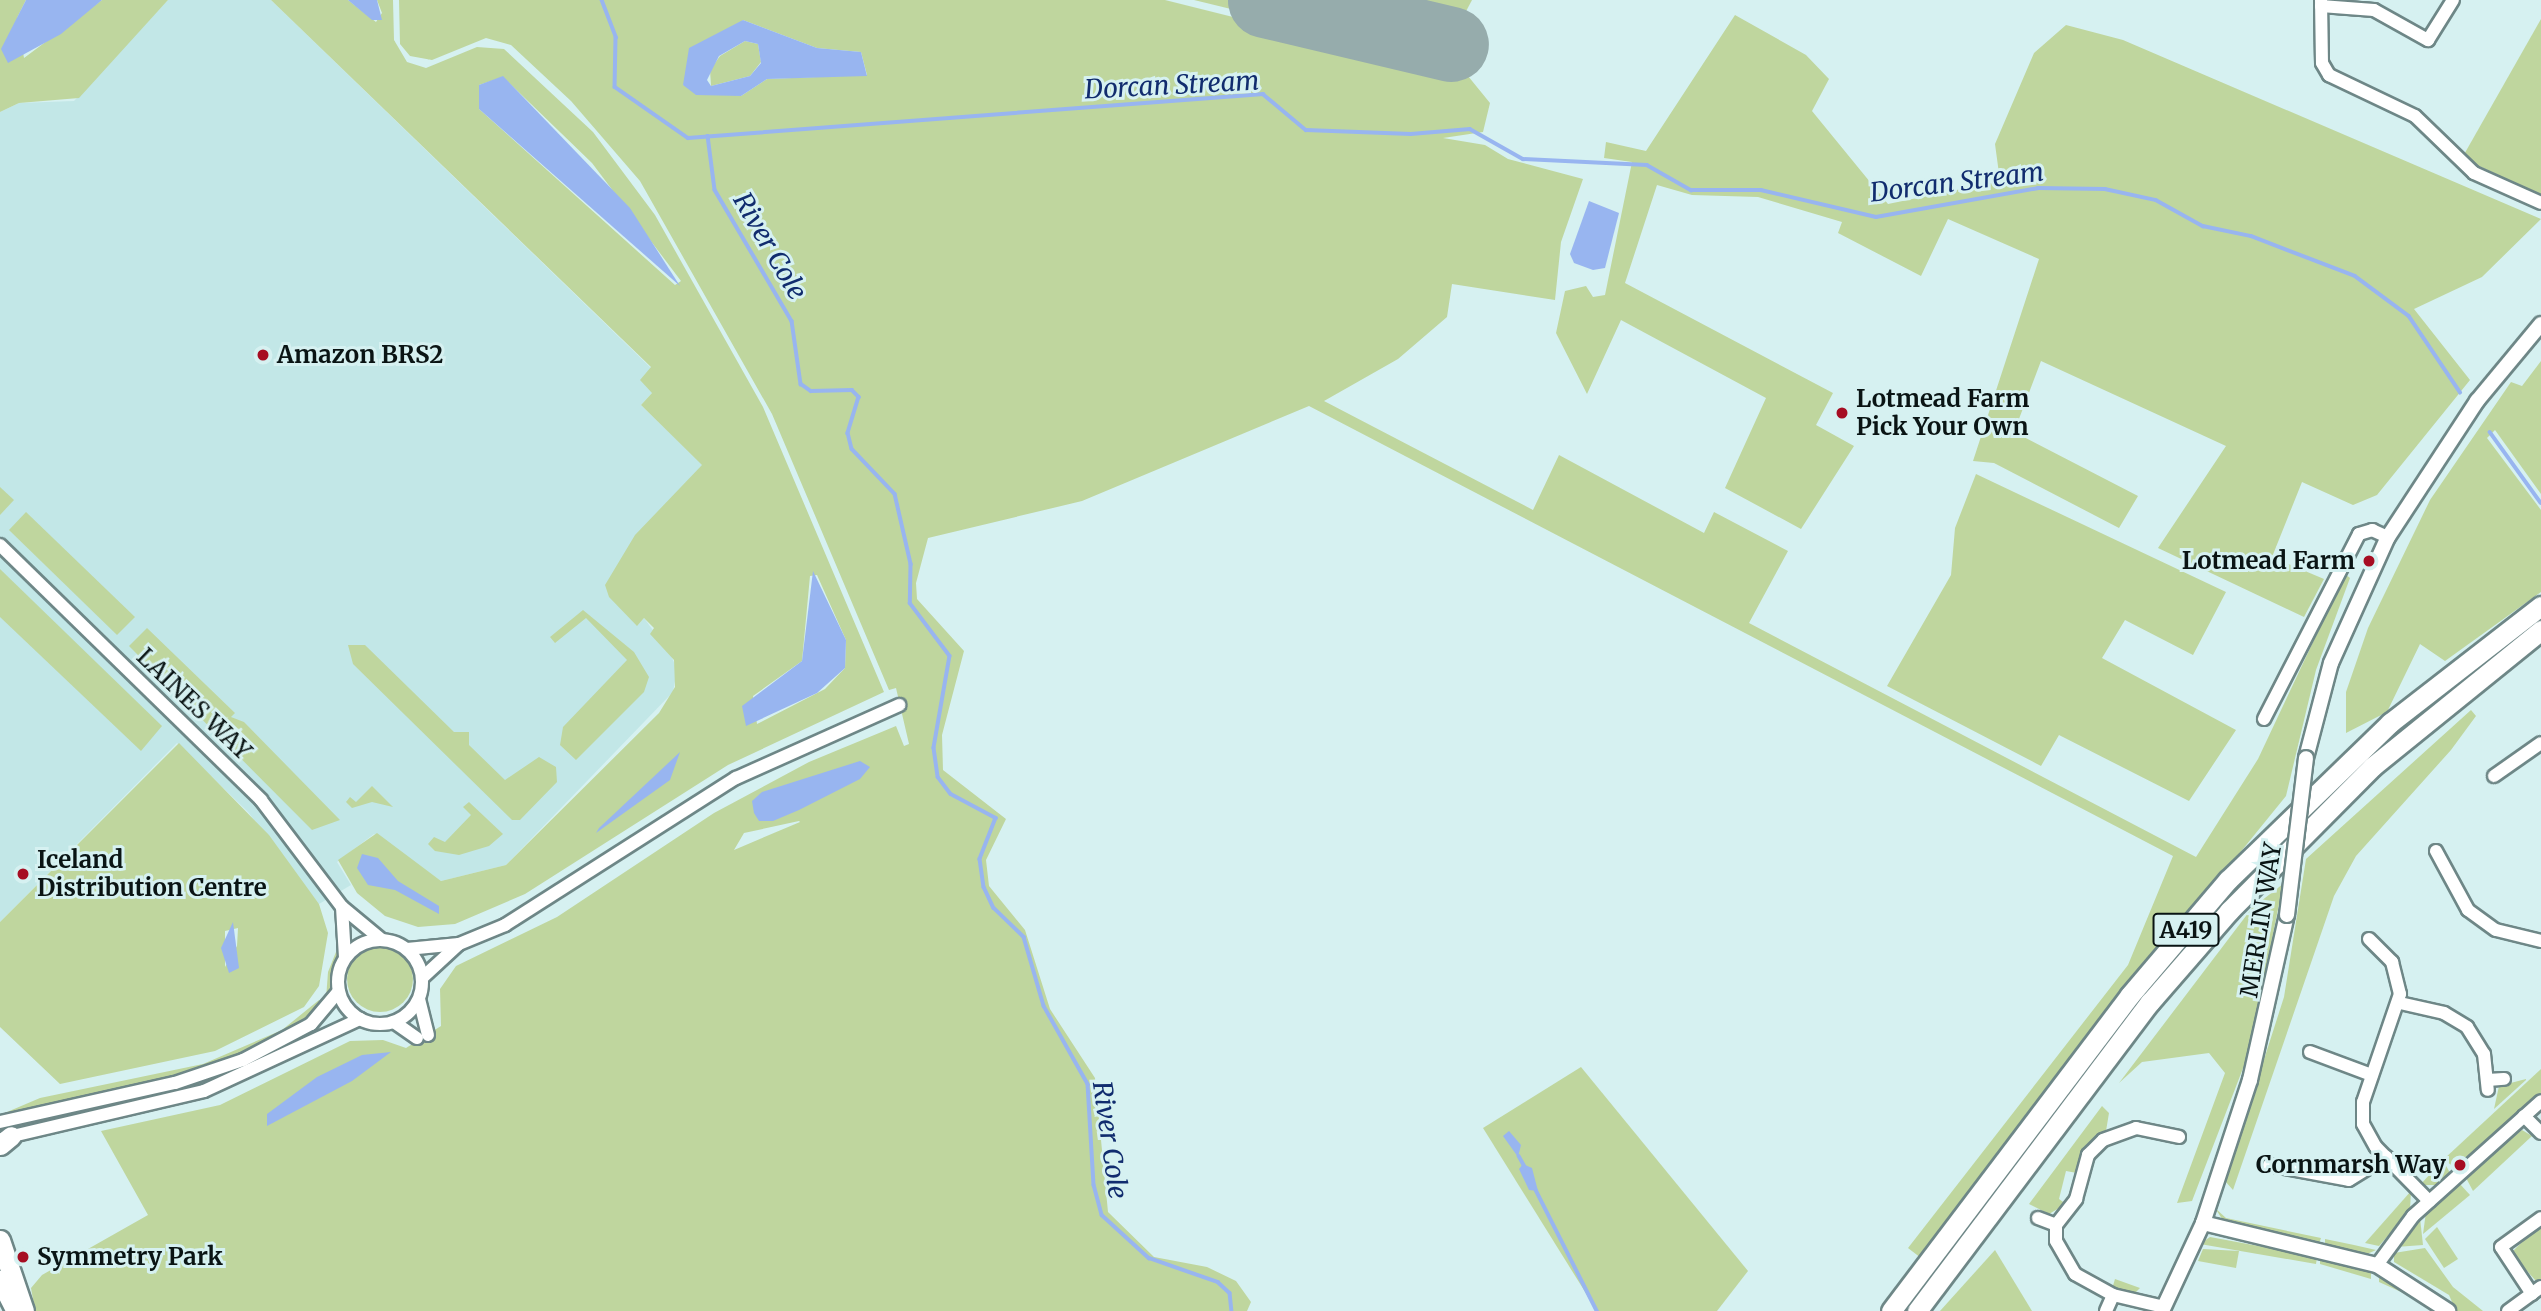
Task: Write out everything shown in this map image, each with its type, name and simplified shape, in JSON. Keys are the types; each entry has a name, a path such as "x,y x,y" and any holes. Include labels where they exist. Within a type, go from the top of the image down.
{"highway":[{"name":"A419","path":"1891,1311 2123,1005 2228,880 2390,723 2541,606"},
{"name":"A419","path":"1917,1311 2150,1002 2229,911 2372,767 2541,630"},
{"path":"0,1240 24,1311"},
{"path":"0,1280 16,1311"}],"street":[{"path":"2452,0 2428,40 2374,10 2321,3 2322,63 2329,75 2415,116 2474,173 2541,203"},
{"name":"MERLIN WAY","path":"2056,1226 2056,1241 2075,1274 2113,1295 2163,1309 2203,1223 2265,1032 2287,915 2306,758 2331,663 2388,537 2477,401 2541,324"},
{"path":"2264,719 2359,534 2372,530 2388,537"},
{"name":"LAINES WAY","path":"0,545 261,800 342,906 382,940"},
{"path":"345,958 361,944 382,940 407,949 459,944 521,917 736,778 898,705"},
{"path":"2494,776 2541,743"},
{"path":"2436,851 2468,910 2496,930 2541,941"},
{"path":"3,1135 243,1060 311,1024 339,990 345,958 342,906"},
{"path":"2369,939 2392,962 2400,1003 2372,1075 2361,1117 2386,1157 2429,1201"},
{"path":"422,978 459,944"},
{"path":"3,1135 204,1091 360,1019 394,1022 422,1036 419,999 422,978 407,949"},
{"path":"339,990 360,1019"},
{"path":"394,1022 419,999"},
{"path":"2400,1003 2444,1013 2467,1027 2484,1054 2488,1085 2504,1079"},
{"path":"2310,1052 2372,1075"},
{"path":"2377,1265 2429,1201 2541,1101"},
{"path":"2524,1116 2541,1133"},
{"path":"2038,1218 2056,1226 2076,1199 2083,1165 2103,1140 2136,1128 2179,1137"},
{"path":"2269,1165 2349,1180 2386,1157"},
{"path":"2508,1311 2536,1290 2501,1247 2541,1218"},
{"path":"2203,1223 2377,1265 2448,1311"},
{"path":"2106,1311 2113,1295"}],"shaded area":[{"path":"168,0 271,0 651,368 652,393 641,405 728,490 638,625 644,618 671,655 677,670 673,692 506,865 441,881 374,834 337,862 351,885 319,904 248,812 177,743 0,922 0,112 19,103 74,101"}],"green space":[{"path":"0,0 26,0 17,18 24,58 102,0 168,0 79,98 19,103 0,112"},
{"path":"271,0 348,0 376,22 382,13 377,0 393,0 394,40 407,62 426,68 477,47 504,49 593,132 655,215 763,407 884,692 728,765 525,894 455,924 418,927 385,916 357,893 338,860 377,833 441,881 506,865 659,713 675,687 674,660 650,634 654,628 644,618 637,626 609,597 605,585 635,535 702,465 641,405 652,393 640,380 651,367","holes":["503,77 592,163 681,281 675,285 479,109 479,85","817,575 846,640 845,668 825,689 757,724 753,696 802,661 810,576"]},
{"path":"399,0 1165,0 1468,76 1490,103 1483,132 1443,138 1485,145 1508,159 1583,179 1561,242 1555,300 1452,284 1447,317 1398,359 1324,401 1533,510 1559,455 1704,533 1714,512 1788,551 1749,623 2196,857 2258,759 2345,574 2350,578 2316,670 2286,796 2030,1111 1921,1258 1908,1248 2128,965 2173,856 1309,406 1082,501 928,538 916,583 917,599 964,651 942,735 943,770 1006,819 986,860 989,886 1025,930 1050,1009 1095,1078 1108,1212 1154,1257 1207,1267 1236,1281 1251,1302 1247,1311 35,1311 31,1288 42,1275 148,1215 101,1131 220,1105 350,1041 383,1040 406,1048 441,1026 440,989 456,966 557,917 714,813 809,762 896,726 904,746 909,744 896,688 889,690 772,414 640,181 571,101 511,45 486,38 432,60 410,56 400,44","holes":["743,20 817,48 861,52 867,75 767,79 741,96 683,85","800,822 734,850 744,833"]},
{"path":"1194,0 1326,0 1459,34 1468,49 1458,62 1444,61"},
{"path":"1347,0 1472,0 1463,17 1446,25"},
{"path":"1735,15 1806,55 1829,79 1812,111 1888,204 2000,181 1995,144 2034,53 2066,25 2123,40 2541,219 2482,277 2414,309 2470,380 2377,495 2353,505 2302,482 2272,557 2324,579 2304,617 2158,548 2226,446 2041,361 2014,432 2138,496 2119,528 1994,463 1973,461 2039,259 1948,219 1921,276 1838,233 1842,222 1758,197 1692,195 1657,185 1625,283 1833,393 1816,425 1854,446 1801,529 1725,488 1766,398 1621,320 1587,394 1556,333 1565,291 1586,286 1593,297 1605,295 1632,162 1604,158 1606,142 1646,151"},
{"path":"2541,19 2541,195 2462,158"},
{"path":"745,41 758,44 761,62 750,76 711,86 710,70 720,56"},
{"path":"2541,361 2541,494 2495,430 2487,438 2541,510 2541,592 2445,661 2420,644 2387,712 2346,733 2346,692 2368,628 2430,500 2511,382 2522,386"},
{"path":"1976,474 2226,592 2193,655 2125,620 2102,658 2236,730 2189,801 2059,735 2041,766 1887,686 1951,575 1955,528"},
{"path":"0,487 14,500 0,515"},
{"path":"26,512 135,617 117,635 9,530"},
{"path":"0,569 162,726 141,751 0,617"},
{"path":"583,610 634,652 649,677 644,692 576,760 560,745 563,727 627,660 586,618 555,643 550,637"},
{"path":"147,628 235,713 231,717 244,722 340,820 312,830 129,646"},
{"path":"348,645 365,645 454,732 469,732 469,745 505,780 539,757 556,767 557,782 520,820 512,820 353,664"},
{"path":"2471,710 2476,716 2451,750 2356,856 2334,896 2233,1190 2225,1181 2284,997 2306,859"},
{"path":"179,743 269,835 319,904 328,933 319,986 304,1007 215,1051 60,1084 0,1027 0,922","holes":["238,928 237,946 225,967 225,931"]},
{"path":"372,786 393,807 372,802 352,808 346,802 350,797 356,802"},
{"path":"469,802 503,834 489,846 459,855 435,851 428,844 434,837 445,842 471,815 463,807"},
{"path":"2283,884 2250,1050 2192,1201 2177,1203 2225,1073 2209,1053 2142,1062 2119,1083 2252,908"},
{"path":"340,942 330,991 326,999 328,972"},
{"path":"374,946 386,946 398,951 408,961 413,979 411,992 398,1007 386,1012 374,1012 362,1007 352,997 347,985 347,973 352,961 362,951"},
{"path":"319,1000 322,1004 301,1024 236,1057 194,1072 0,1115 40,1098 203,1064 282,1030"},
{"path":"1581,1067 1748,1271 1717,1311 1597,1311 1483,1128"},
{"path":"2541,1069 2541,1093 2478,1150 2451,1165 2444,1159"},
{"path":"2526,1080 2494,1109 2499,1086"},
{"path":"2102,1106 2109,1113 2106,1131 2083,1149 2077,1173 2066,1171 2059,1199 2066,1204 2049,1214 2029,1204"},
{"path":"2522,1130 2532,1136 2473,1191 2465,1176"},
{"path":"2443,1160 2450,1173 2436,1185 2420,1185"},
{"path":"2459,1183 2470,1195 2423,1234 2426,1212"},
{"path":"2411,1191 2410,1210 2379,1246 2365,1243"},
{"path":"2215,1208 2226,1218 2321,1238 2319,1244 2226,1225"},
{"path":"2420,1218 2423,1245 2396,1247 2414,1223"},
{"path":"2541,1223 2541,1280 2536,1281 2511,1253"},
{"path":"2437,1227 2458,1259 2444,1268 2425,1239"},
{"path":"2210,1237 2317,1257 2316,1264 2200,1244"},
{"path":"2325,1239 2376,1250 2365,1255 2325,1246"},
{"path":"2425,1248 2453,1287 2483,1311 2456,1311 2449,1295 2394,1262 2394,1253"},
{"path":"2203,1249 2239,1251 2236,1268 2198,1261"},
{"path":"1995,1250 2032,1311 1940,1311"},
{"path":"2320,1257 2371,1271 2371,1279 2320,1264"},
{"path":"2379,1274 2419,1300 2379,1282"},
{"path":"2115,1279 2140,1288 2134,1294 2112,1289"}],"water":[{"path":"26,0 102,0 61,34 8,63 1,49"},
{"path":"348,0 377,0 382,20 372,20"},
{"path":"743,20 817,48 861,52 867,76 767,79 741,96 696,95 683,85 689,48","holes":["745,41 758,44 761,63 750,76 711,86 707,80 719,56"]},
{"path":"503,76 630,208 680,286 479,109 479,85"},
{"path":"1589,201 1619,213 1605,268 1593,270 1574,263 1570,254"},
{"path":"813,571 846,640 845,668 817,693 746,726 742,706 802,661"},
{"path":"680,752 670,780 596,833 599,828"},
{"path":"860,761 870,767 860,779 799,810 773,821 759,821 754,813 752,801 762,792"},
{"path":"362,854 378,858 398,881 439,906 439,914 395,890 368,885 357,868"},
{"path":"233,922 239,968 229,973 221,948"},
{"path":"391,1052 352,1081 267,1126 267,1114 317,1077 362,1055"},
{"path":"1509,1131 1521,1145 1518,1157 1503,1136"},
{"path":"1523,1164 1532,1168 1538,1191 1529,1190 1519,1169"}],"waterway":[{"name":"Dorcan Stream","path":"602,0 616,37 615,87 688,138 1263,94 1306,130 1411,134 1470,129 1523,159 1647,165 1691,190 1761,190 1876,217 2038,188 2105,189 2156,200 2203,226 2251,236 2355,276 2409,316 2460,392"},
{"name":"River Cole","path":"708,136 715,190 792,321 801,384 811,391 852,390 859,397 848,433 852,449 895,494 911,564 910,603 950,656 934,748 938,777 951,794 996,818 980,859 984,887 994,908 1024,937 1044,1006 1088,1084 1094,1185 1102,1215 1149,1258 1218,1282 1230,1293 1232,1311"},
{"name":"Dorcan Stream","path":"2490,432 2541,503"},
{"path":"1519,1156 1525,1167"},
{"path":"1536,1190 1597,1311"}],"runway":[{"path":"1265,0 1451,44"}],"place":[{"name":"Amazon BRS2","path":"263,355"},
{"name":"Lotmead Farm Pick Your Own","path":"1842,413"},
{"name":"Lotmead Farm","path":"2369,561"},
{"name":"Iceland Distribution Centre","path":"23,874"},
{"name":"Cornmarsh Way","path":"2460,1165"},
{"name":"Symmetry Park","path":"23,1257"}]}
